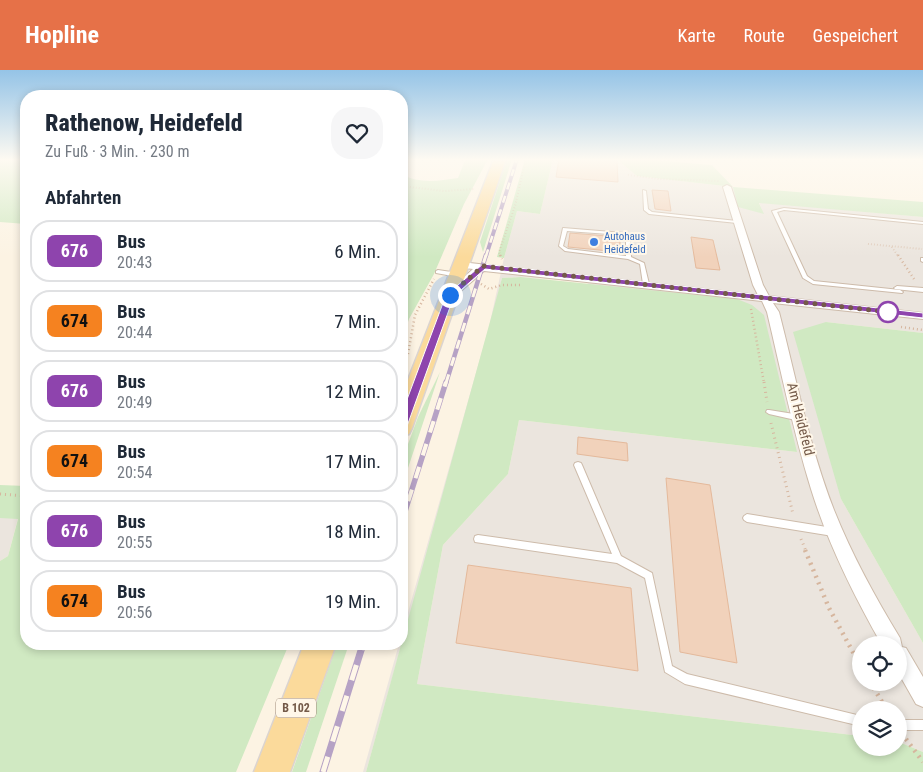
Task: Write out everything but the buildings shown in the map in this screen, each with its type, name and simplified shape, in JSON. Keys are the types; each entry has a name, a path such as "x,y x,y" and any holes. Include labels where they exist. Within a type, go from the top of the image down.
{"main road":[{"path":"408,409 488,192"},
{"name":"B 102","path":"272,772 318,650"}],"street":[{"name":"Am Heidefeld","path":"728,192 763,298 773,312 819,490 836,532 888,636"},
{"path":"450,295 483,266"},
{"path":"460,270 483,266 923,316"},
{"path":"907,670 923,697"}],"lane":[{"path":"644,192 646,210 651,213 737,222"},
{"path":"922,289 899,290 813,282 805,277 774,211 784,209 923,223"},
{"path":"629,258 628,236 624,234 565,229 561,246 567,250 629,258 642,263 646,284"},
{"path":"438,272 460,270"},
{"path":"769,412 800,418"},
{"path":"578,465 618,558"},
{"path":"747,518 836,532"},
{"path":"478,539 618,558 649,576 668,669 685,679 852,719"},
{"path":"907,729 923,725"}],"path":[{"path":"510,269 499,252 518,192"},
{"path":"868,244 923,250"},
{"path":"891,246 922,289"},
{"path":"751,309 769,412 796,526 830,608 852,650"},
{"path":"0,494 20,496"},
{"path":"907,739 923,762"}],"shaded area":[{"path":"545,192 738,192 763,213 759,202 923,217 923,333 826,322 841,499 923,643 923,752 907,745 907,701 852,701 852,735 417,684 443,545 508,474 519,420 797,452 586,282 521,277 502,278 490,327 408,621 408,612 489,327 504,258 517,211 540,214"},
{"path":"0,518 18,518 8,556 0,561"},
{"path":"397,650 400,650 366,772 363,772"}],"green space":[{"path":"0,192 20,192 20,224 0,222"},
{"path":"408,192 471,192 434,274 408,322"},
{"path":"496,192 502,192 483,252 480,242"},
{"path":"516,192 545,192 540,214 517,211 504,258 497,257"},
{"path":"734,192 793,192 923,202 923,217 759,203 764,214 738,207"},
{"path":"521,277 737,299 752,305 764,315 797,452 519,420 508,474 443,545 417,684 852,735 852,756 907,756 907,745 923,752 923,772 366,772 400,650 408,650 408,619 502,278"},
{"path":"826,322 923,333 923,643 841,499 793,332"},
{"path":"440,372 408,468 408,444 418,417"},
{"path":"0,485 20,486 20,650 287,650 236,772 0,772 0,561 8,556 18,519 0,518"},
{"path":"335,650 347,650 306,772 292,772"}],"railway":[{"path":"486,256 507,192"},
{"path":"446,383 486,255"},
{"path":"408,502 446,382"},
{"path":"323,772 361,650"}],"bus line":[{"name":"676","path":"408,410 450,295 483,266 923,316"}],"place":[{"name":"Autohaus Heidefeld","path":"594,242"}],"route":[{"path":"450,295 483,266 888,312"}]}
